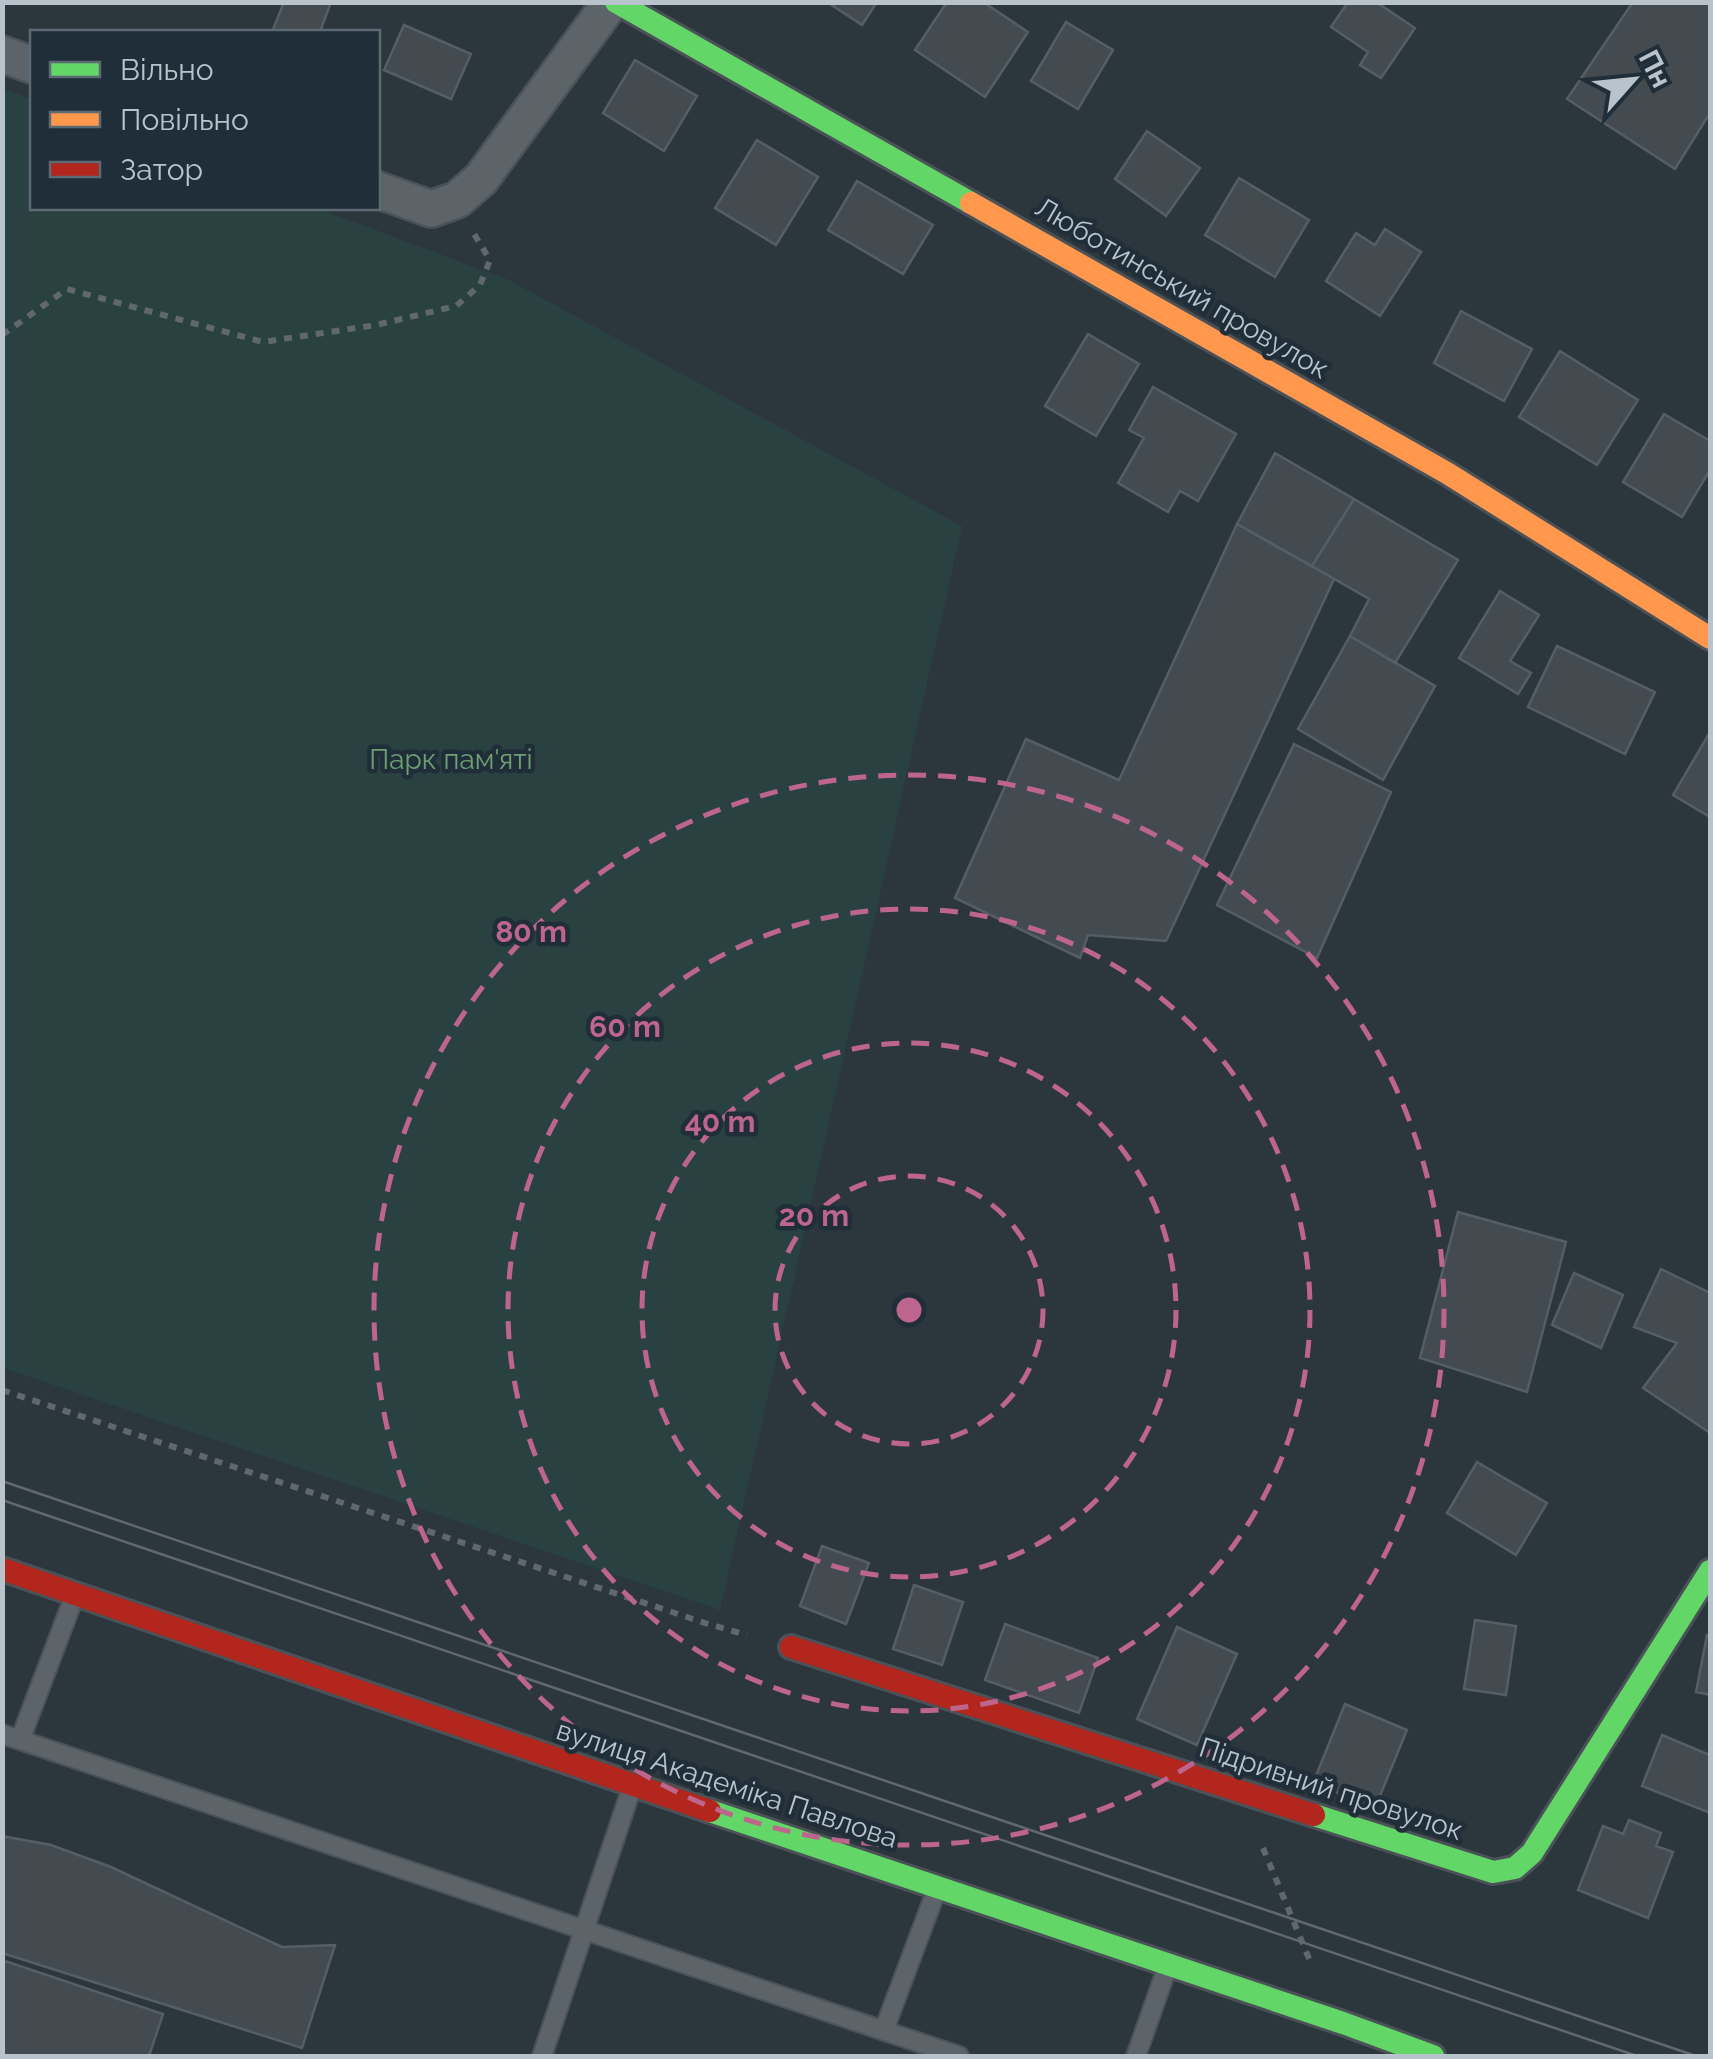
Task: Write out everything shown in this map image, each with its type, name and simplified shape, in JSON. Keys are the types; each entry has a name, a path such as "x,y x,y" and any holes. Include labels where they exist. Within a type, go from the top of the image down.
{"street":[{"path":"380,191 431,210 457,200 481,179 614,2"},
{"name":"Люботинський провулок","path":"614,2 1447,473 1710,638"},
{"path":"2,54 30,64"},
{"name":"вулиця Академіка Павлова","path":"2,1568 1433,2056"},
{"name":"Підривний провулок","path":"790,1647 1493,1872 1515,1868 1532,1853 1710,1571"}],"lane":[{"path":"76,1592 12,1737 959,2056"},
{"path":"542,2056 633,1785"},
{"path":"884,2030 938,1886"},
{"path":"1136,2056 1168,1963"}],"path":[{"path":"2,335 67,289 263,342 376,324 456,306 480,285 490,260 472,230 431,210"},
{"path":"2,1390 708,1624 790,1647"},
{"path":"1240,1791 1310,1961"}],"green space":[{"name":"Парк пам'яті","path":"3,88 30,99 30,210 322,210 509,280 962,526 720,1610 3,1368"}],"building":[{"path":"284,2 331,2 321,30 273,30"},
{"path":"827,2 877,2 862,25"},
{"path":"947,2 983,2 1028,32 985,97 915,50"},
{"path":"1348,2 1376,2 1415,28 1381,78 1360,65 1368,52 1331,27"},
{"path":"1633,2 1710,2 1710,113 1675,169 1567,99"},
{"path":"1066,22 1113,50 1078,109 1031,81"},
{"path":"404,25 471,54 451,99 384,70"},
{"path":"635,60 697,96 664,151 603,113"},
{"path":"1147,131 1200,168 1166,216 1115,179"},
{"path":"757,140 818,177 776,245 715,208"},
{"path":"1239,178 1309,220 1275,277 1205,235"},
{"path":"857,181 933,225 903,274 828,230"},
{"path":"1385,229 1421,252 1380,316 1326,281 1356,233 1375,245"},
{"path":"1461,311 1532,349 1504,401 1434,363"},
{"path":"1088,334 1139,364 1096,436 1045,406"},
{"path":"1560,351 1638,400 1597,465 1519,417"},
{"path":"1153,387 1236,434 1198,501 1180,491 1168,512 1118,483 1144,438 1129,430"},
{"path":"1664,414 1710,441 1710,470 1682,517 1623,482"},
{"path":"1275,453 1354,499 1312,566 1237,524"},
{"path":"1354,499 1458,560 1395,663 1350,636 1369,599 1312,566"},
{"path":"1237,524 1334,579 1166,941 1088,935 1080,958 955,898 1026,739 1119,780"},
{"path":"1500,591 1539,615 1510,661 1531,673 1518,694 1459,658"},
{"path":"1350,636 1435,686 1383,780 1298,729"},
{"path":"1557,646 1655,692 1625,754 1528,707"},
{"path":"1710,732 1710,817 1673,795"},
{"path":"1294,744 1391,792 1317,958 1217,905"},
{"path":"1458,1212 1566,1242 1527,1392 1420,1358"},
{"path":"1661,1269 1710,1293 1710,1433 1643,1388 1677,1343 1634,1327"},
{"path":"1574,1273 1623,1295 1601,1348 1552,1325"},
{"path":"1477,1462 1547,1503 1516,1555 1447,1513"},
{"path":"822,1546 869,1563 846,1624 800,1606"},
{"path":"914,1585 963,1602 942,1665 893,1649"},
{"path":"1475,1620 1516,1626 1506,1695 1464,1689"},
{"path":"1005,1624 1098,1658 1079,1713 985,1680"},
{"path":"1177,1627 1237,1654 1197,1745 1137,1719"},
{"path":"1707,1635 1710,1636 1710,1695 1696,1692"},
{"path":"1345,1704 1407,1730 1375,1808 1313,1783"},
{"path":"1662,1735 1710,1755 1710,1813 1642,1786"},
{"path":"1629,1820 1661,1833 1656,1846 1673,1852 1648,1918 1578,1890 1603,1826 1623,1834"},
{"path":"2,1836 51,1845 111,1867 282,1947 335,1945 302,2048 2,1953"},
{"path":"2,1960 163,2014 149,2056 2,2056"}],"tram line":[{"path":"2,1481 1696,2056"},
{"path":"2,1500 1637,2056"}],"traffic: fast":[{"path":"616,2 971,203"},
{"path":"1314,1815 1493,1872 1515,1868 1532,1853 1710,1571"},
{"path":"710,1811 1433,2056"}],"traffic: slow":[{"path":"971,203 1447,473 1710,638"}],"traffic: jam":[{"path":"2,1569 710,1811"},
{"path":"791,1647 1314,1815"}]}
